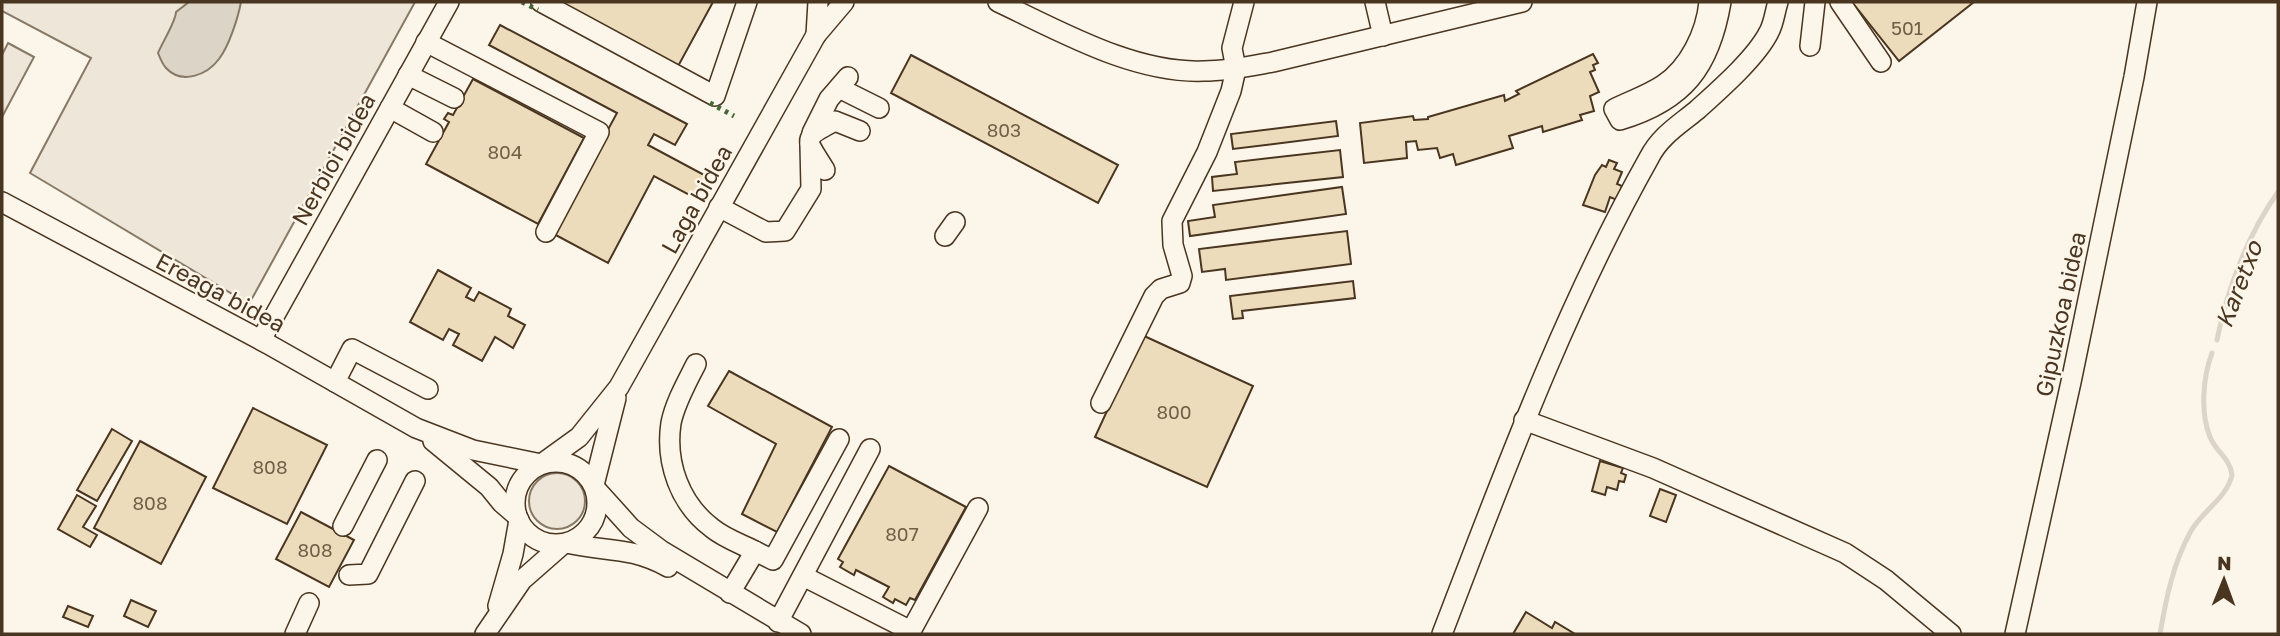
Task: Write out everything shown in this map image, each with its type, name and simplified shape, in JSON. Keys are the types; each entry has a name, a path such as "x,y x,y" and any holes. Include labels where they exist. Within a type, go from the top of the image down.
{"street":[{"name":"Nerbioi bidea","path":"261,340 449,2"},
{"path":"541,2 715,96 747,2"},
{"name":"Laga bidea","path":"816,36 818,2"},
{"name":"Laga bidea","path":"542,464 579,437 619,387 816,36 844,2"},
{"path":"998,2 1138,63 1201,72 1236,69 1522,2"},
{"path":"1023,2 1098,47"},
{"path":"1101,403 1154,296 1161,289 1180,283 1182,276 1173,245 1172,221 1207,152 1231,91 1236,69 1232,48 1244,2"},
{"path":"1376,2 1383,36"},
{"path":"1709,2 1699,38 1686,64 1664,85 1614,109 1620,120 1644,113 1692,79 1717,28 1721,2"},
{"path":"1442,634 1524,420 1593,268 1650,155 1668,132 1743,66 1769,32 1778,2"},
{"path":"1810,46 1815,2"},
{"path":"1840,2 1881,62"},
{"name":"Gipuzkoa bidea","path":"2015,634 2071,382 2147,2"},
{"path":"426,42 599,132 546,232"},
{"path":"408,75 454,99"},
{"path":"811,139 835,121 860,131 841,110 843,83"},
{"path":"719,207 766,232 785,230 811,189 811,139 829,99 843,83"},
{"path":"843,83 879,108"},
{"path":"390,108 433,132"},
{"path":"811,139 825,170"},
{"name":"Ereaga bidea","path":"2,202 261,340 416,428"},
{"path":"335,382 352,349 428,389"},
{"path":"696,364 671,422 670,452 676,482 691,508 713,530 773,560 839,439"},
{"name":"Laga bidea","path":"595,486 619,387"},
{"path":"1524,420 1653,468 1845,553 1886,580 1951,634"},
{"path":"416,428 472,472 537,539 554,544 620,549 650,557 697,583 730,593"},
{"path":"416,428 473,450 542,464 558,462 573,465 585,473 631,528 662,551 801,634"},
{"path":"778,622 870,449"},
{"path":"343,526 377,460"},
{"path":"489,627 513,555 518,518 515,500 519,486 527,473 542,464"},
{"path":"349,575 368,574 415,481"},
{"path":"489,627 522,580 565,543 587,531 595,518 598,503 595,486"},
{"path":"803,576 911,631 978,508"},
{"path":"730,593 755,551"},
{"path":"295,634 309,603"}],"shaded area":[{"path":"2,2 415,2 249,304 30,173 91,58 2,11"},
{"path":"189,2 241,2 233,32 219,59 208,70 187,77 172,73 158,53 176,12"},
{"path":"8,43 34,57 2,117 2,55"},
{"path":"551,473 563,473 577,481 585,495 583,512 577,521 563,529 551,529 534,517 529,507 529,495 541,478"}],"building":[{"path":"557,2 713,2 676,70"},
{"path":"1852,2 1974,2 1899,61"},
{"path":"500,25 687,124 675,145 654,134 648,145 706,176 695,198 654,176 608,263 552,233 617,113 489,45"},
{"path":"1593,54 1598,63 1593,65 1595,70 1590,72 1599,92 1590,96 1594,111 1580,115 1582,120 1543,132 1542,126 1509,136 1513,148 1456,165 1453,154 1440,158 1437,148 1418,150 1416,141 1406,142 1407,158 1364,163 1360,123 1413,116 1414,120 1428,119 1504,95 1505,101 1519,94 1516,91"},
{"path":"911,55 1118,165 1098,203 891,93"},
{"path":"473,79 584,138 538,224 426,164 449,122 444,119 448,113 453,115"},
{"path":"1336,121 1338,136 1233,149 1231,134"},
{"path":"1340,150 1343,177 1213,191 1212,177 1237,174 1235,162"},
{"path":"1609,160 1617,163 1614,169 1622,172 1617,184 1622,186 1617,200 1610,197 1605,212 1583,205 1595,175 1602,165 1606,167"},
{"path":"1342,187 1346,214 1190,236 1188,221 1215,217 1213,205"},
{"path":"1347,231 1351,264 1226,280 1225,269 1202,272 1199,249"},
{"path":"438,270 471,288 466,297 474,301 479,292 511,309 508,316 525,325 513,348 495,337 482,361 453,345 459,334 449,329 443,340 410,322"},
{"path":"1353,281 1355,298 1242,311 1243,318 1233,319 1230,296"},
{"path":"1142,335 1253,386 1207,487 1095,437"},
{"path":"729,371 832,427 777,532 742,514 776,444 708,406"},
{"path":"253,408 327,445 287,524 213,488"},
{"path":"112,429 132,441 97,501 77,490"},
{"path":"140,441 206,477 161,564 94,528"},
{"path":"1600,461 1623,468 1621,473 1626,475 1624,482 1619,481 1617,490 1607,487 1605,495 1592,491"},
{"path":"889,466 966,507 915,600 910,598 906,605 895,599 893,603 883,597 889,587 856,570 854,575 840,567 843,562 838,559"},
{"path":"1660,489 1676,495 1666,522 1650,516"},
{"path":"77,495 96,506 83,527 97,535 90,547 58,529"},
{"path":"301,512 354,540 329,587 276,559"},
{"path":"131,600 156,611 148,627 124,616"},
{"path":"68,606 93,616 88,627 63,617"},
{"path":"1526,612 1552,628 1555,622 1575,634 1513,634"}],"waterway":[{"name":"Karetxo","path":"2217,340 2240,263 2257,226 2278,192"},
{"name":"Karetxo","path":"2160,634 2179,556 2191,531 2220,498 2232,475 2229,464 2210,437 2205,417 2206,373 2212,353"}],"hedge":[{"path":"522,2 538,10"},
{"path":"710,103 734,116"}]}
